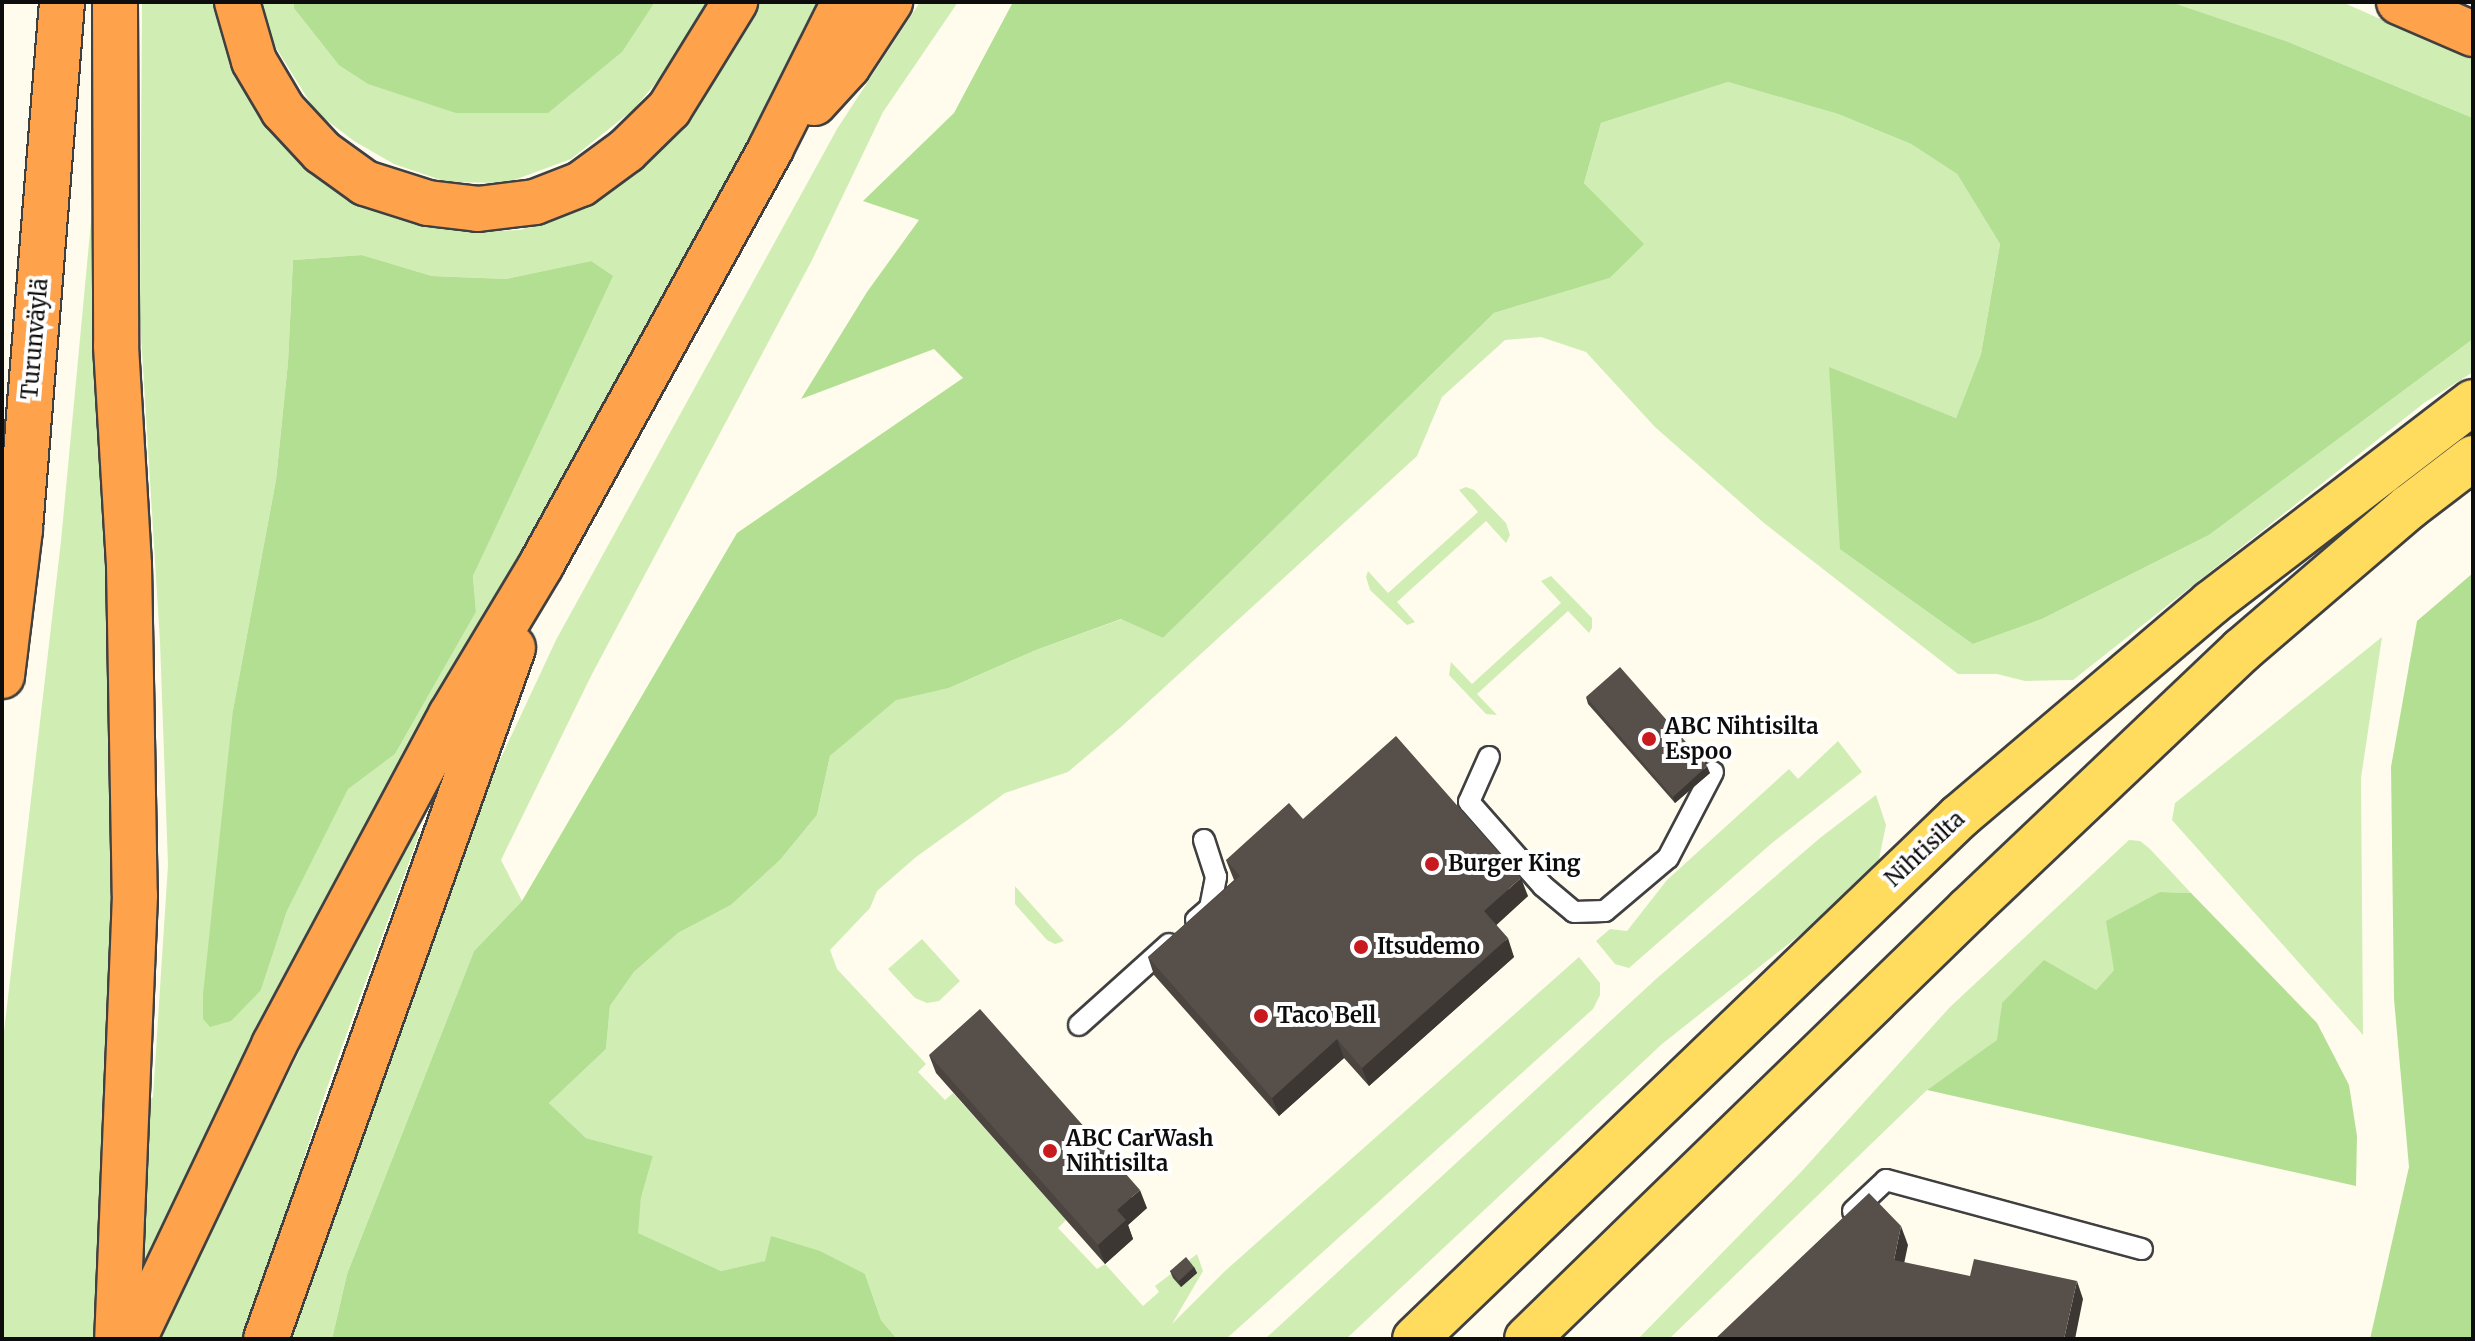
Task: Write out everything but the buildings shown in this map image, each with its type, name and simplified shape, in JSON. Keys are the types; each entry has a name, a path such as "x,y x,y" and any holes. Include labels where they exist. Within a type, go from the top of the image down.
{"highway":[{"name":"Turunväylä","path":"2,676 20,529 62,2"},
{"path":"115,2 116,346 129,565 135,895 117,1339"},
{"path":"237,2 254,61 283,110 322,152 365,183 428,203 478,209 535,202 581,184 626,151 669,109 735,2"},
{"path":"134,1339 274,1045 451,715 541,565 771,148 844,2"},
{"path":"771,148 848,66 890,2"},
{"path":"2399,2 2473,34"},
{"path":"266,1339 541,565"}],"main road":[{"name":"Nihtisilta","path":"1415,1339 1960,816 2211,603 2473,402"},
{"path":"1527,1339 1969,909 2242,650 2409,507 2473,458"}],"lane":[{"path":"1489,757 1469,802 1543,886 1574,912 1605,911 1668,858 1713,772"},
{"path":"1079,1025 1210,908 1216,877 1204,840"},
{"path":"1841,1222 1886,1180 2142,1249"}],"green space":[{"path":"142,2 214,2 237,78 256,113 289,151 330,184 417,222 469,232 520,230 555,219 612,184 752,2 827,2 180,1189 110,1339 2,1339 2,1049 61,541 92,211 118,875 105,1137 153,1097 168,865 160,642 140,319","holes":["362,255 432,276 506,279 591,261 503,510 473,576 476,612 395,754 348,788 287,911 261,990 233,710 276,480 288,362 293,260"]},
{"path":"260,2 294,2 295,8 623,51 655,2 707,2 683,50 634,109 571,159 506,183 447,182 394,164 354,141 316,112 275,46"},
{"path":"294,2 655,2 623,51 548,113 456,113 368,84 339,65 294,8"},
{"path":"920,2 958,2 883,112 812,260 591,676 501,860 522,901 474,951 347,1274 332,1339 291,1339 397,1018 477,809 556,640 837,129"},
{"path":"1013,2 2171,2 2286,41 2473,118 2473,339 2209,535 2042,619 1973,644 1840,549 1829,367 1956,418 1981,354 2000,244 1957,174 1911,144 1838,114 1728,82 1601,123 1584,183 1644,244 1610,278 1494,313 1163,638 1121,619 1036,650 949,688 896,700 830,756 817,815 780,860 731,905 678,933 634,972 610,1006 606,1049 549,1103 586,1138 653,1156 641,1198 638,1233 721,1271 765,1261 771,1236 820,1251 865,1274 881,1320 897,1339 332,1339 347,1274 474,951 522,901 737,533 963,378 934,349 801,399 867,292 919,220 863,201 954,113"},
{"path":"2171,2 2342,2 2473,60 2473,118 2286,41"},
{"path":"1728,82 1838,114 1911,144 1957,174 2000,244 1981,354 1956,418 1829,368 1973,644 2042,619 2209,535 2473,339 2473,372 2424,403 2073,680 2025,681 1997,674 1958,674 1764,523 1655,427 1586,352 1541,337 1505,340 1442,397 1417,456 1121,727 1068,772 1005,793 916,857 877,891 870,908 830,950 837,969 926,1064 918,1072 945,1100 953,1093 1066,1220 1058,1228 1097,1269 1105,1264 1143,1306 1159,1292 1155,1286 1197,1254 1203,1271 1172,1324 1225,1271 1579,957 1600,983 1600,995 1593,1009 1226,1339 897,1339 881,1320 865,1274 766,1261 721,1271 637,1233 641,1198 653,1156 586,1138 549,1103 606,1049 610,1006 634,972 678,933 731,905 780,860 817,815 830,756 896,699 949,688 1036,650 1122,619 1163,638 1494,313 1610,278 1643,244 1584,183 1601,123"},
{"path":"362,255 432,276 506,279 591,261 613,276 473,576 476,612 395,754 348,789 287,911 261,990 231,1021 210,1027 203,1019 203,995 233,710 276,480 288,362 293,260"},
{"path":"1466,487 1474,490 1506,523 1510,535 1506,543 1486,521 1397,602 1415,622 1407,625 1370,590 1366,577 1368,571 1388,593 1478,512 1459,490"},
{"path":"2473,573 2473,1339 2370,1339 2409,1167 2394,999 2391,767 2417,621"},
{"path":"1551,576 1592,618 1592,628 1589,633 1568,611 1477,694 1497,715 1486,714 1449,675 1451,662 1472,684 1561,603 1541,581"},
{"path":"2382,637 2361,778 2363,1035 2172,820 2175,803"},
{"path":"1838,741 1862,772 1772,843 1629,968 1615,964 1596,941 1610,929 1627,931 1667,880 1789,769 1798,779"},
{"path":"1876,795 1886,825 1879,859 1854,892 1662,1044 1346,1339 1265,1339 1656,979 1820,838"},
{"path":"416,831 420,832 328,1085 244,1339 159,1339 311,1027"},
{"path":"2129,840 2140,841 2150,849 2191,893 2160,892 2114,970 2096,990 2002,1003 1998,1040 1927,1090 1669,1339 1638,1339 1801,1172 1950,1007"},
{"path":"1015,886 1064,941 1055,944 1047,940 1015,904"},
{"path":"2160,892 2191,893 2317,1023 2349,1085 2357,1136 2356,1186 1927,1090 1997,1040 2002,1003 2044,960 2096,990 2114,970 2106,921"},
{"path":"922,939 960,981 939,1001 927,1003 915,998 888,969"}],"place":[{"name":"ABC Nihtisilta Espoo","path":"1649,739"},
{"name":"Burger King","path":"1432,864"},
{"name":"Itsudemo","path":"1361,947"},
{"name":"Taco Bell","path":"1261,1016"},
{"name":"ABC CarWash Nihtisilta","path":"1050,1151"}]}
